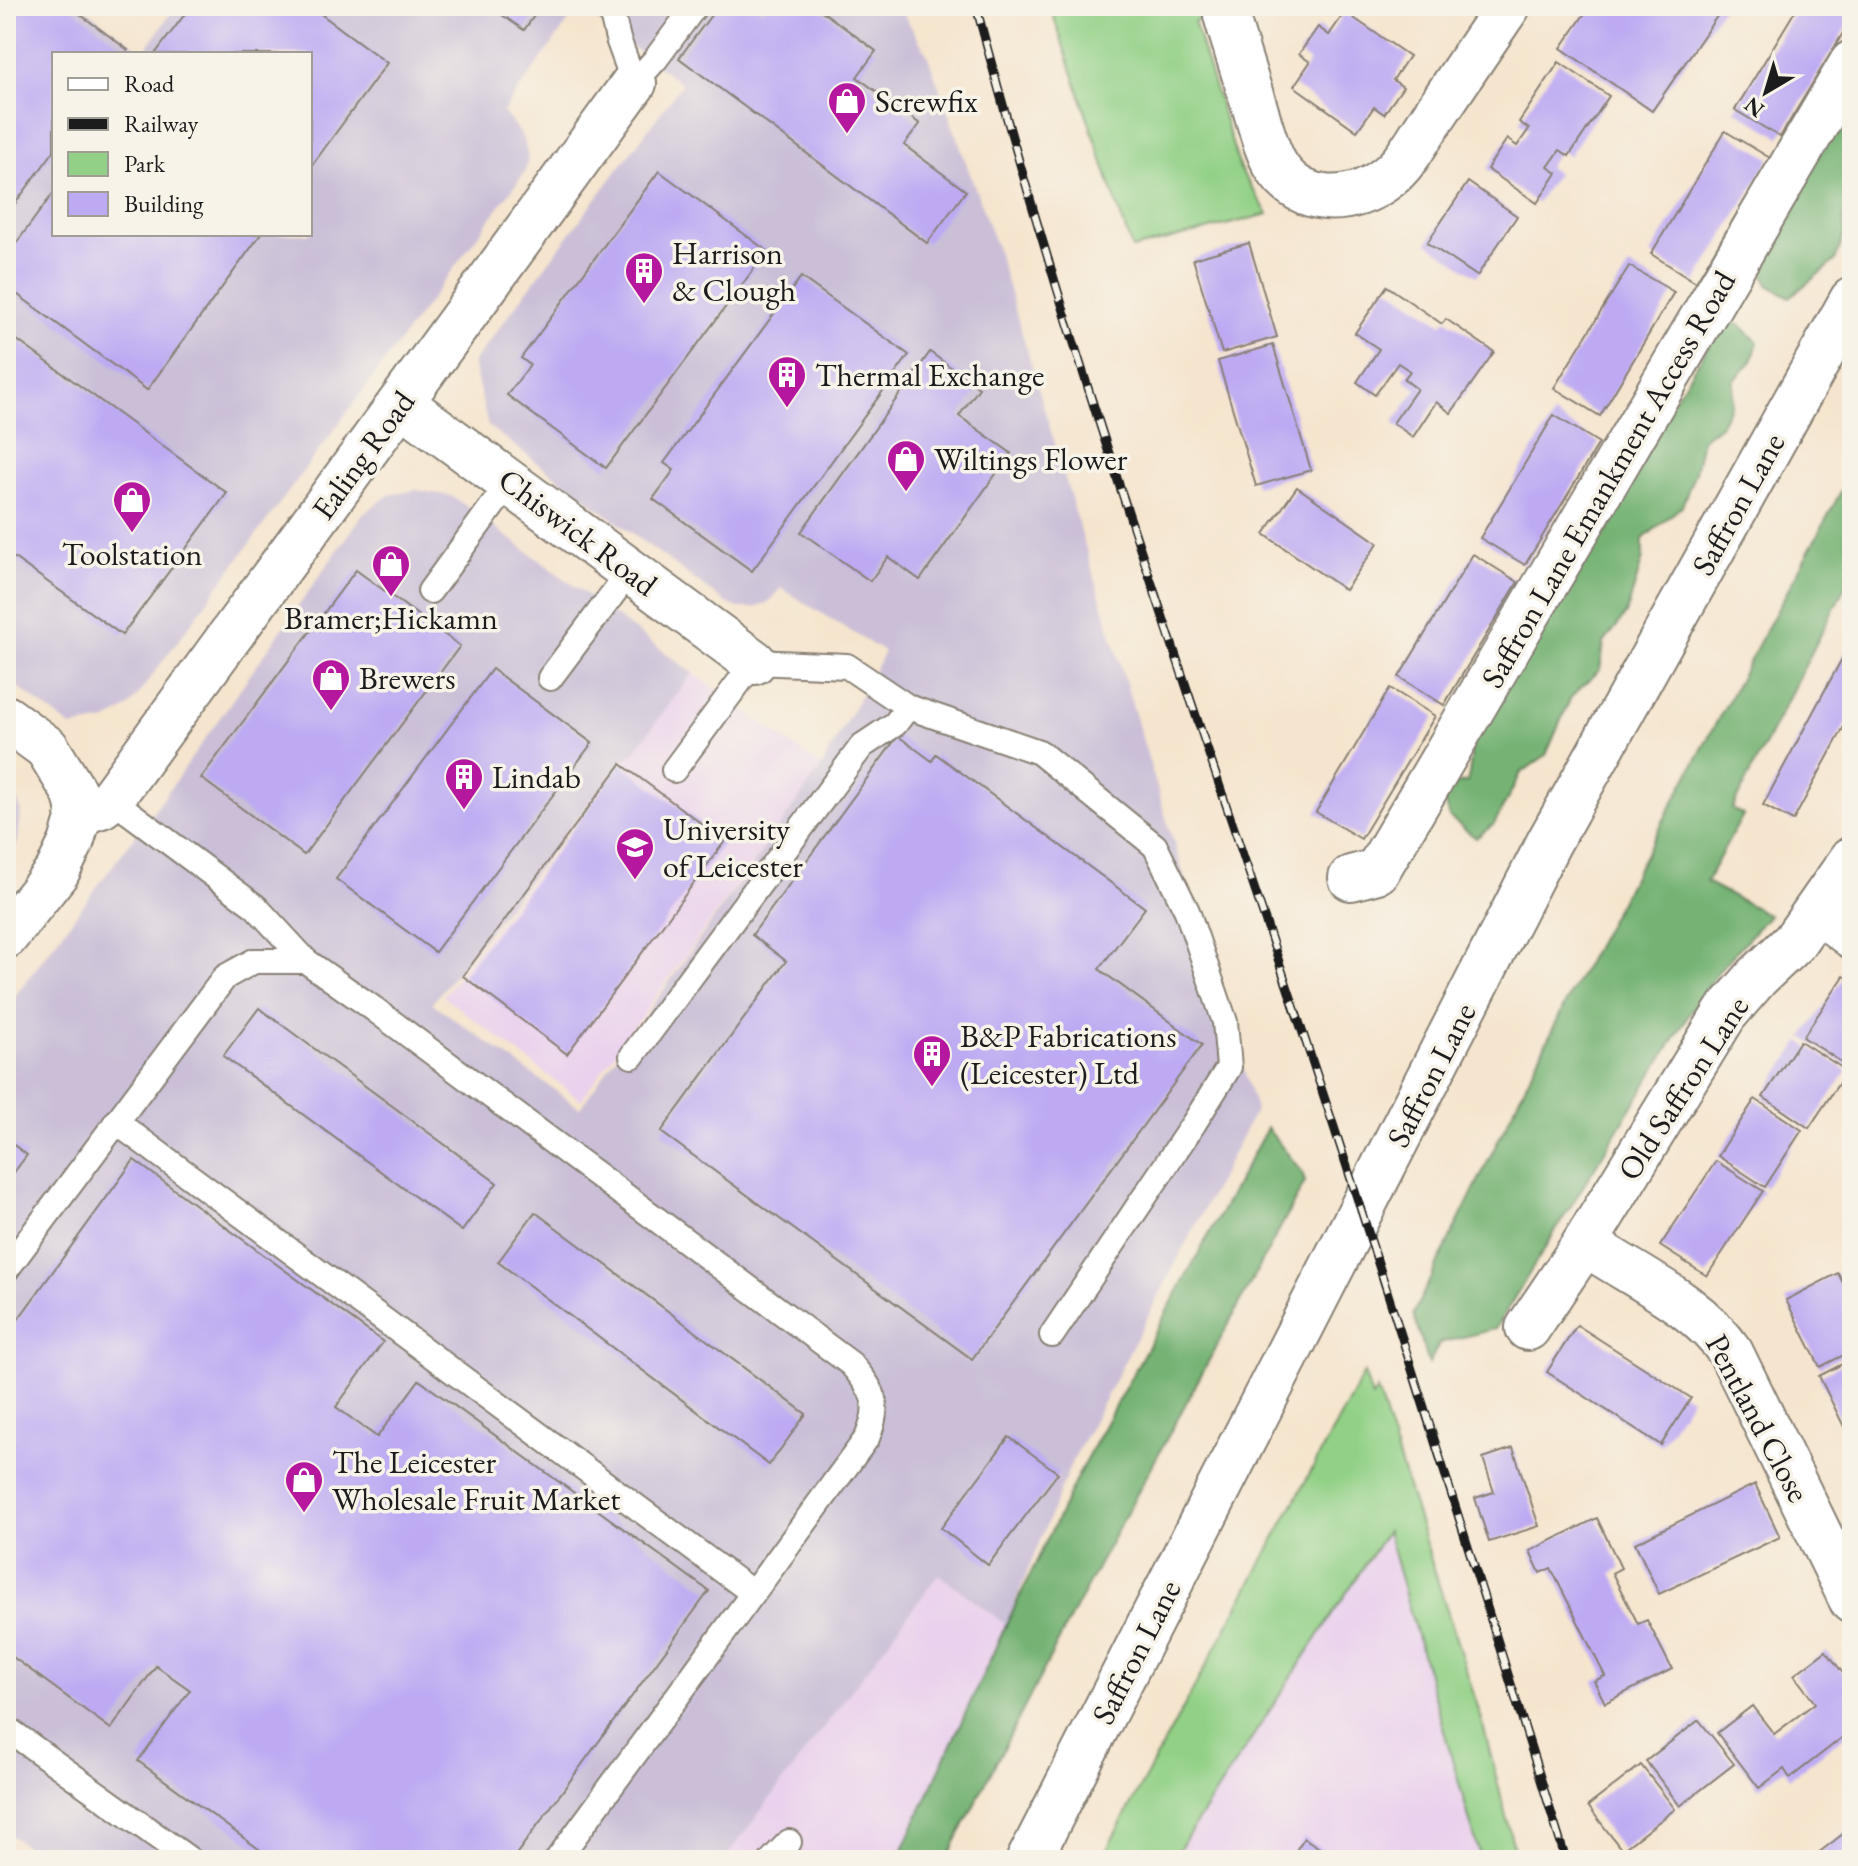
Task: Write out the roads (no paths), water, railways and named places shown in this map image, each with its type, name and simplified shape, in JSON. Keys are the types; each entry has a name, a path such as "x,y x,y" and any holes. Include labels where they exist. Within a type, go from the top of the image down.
{"street":[{"path":"1226,15 1266,143 1277,167 1293,186 1314,197 1329,198 1347,197 1368,190 1390,176 1409,153 1508,6"},
{"name":"Saffron Lane Emankment Access Road","path":"1351,878 1377,871 1852,63"},
{"name":"Ealing Road","path":"6,936 57,872 95,806 401,403 634,83"},
{"name":"Saffron Lane","path":"1029,1860 1549,842 1852,300"},
{"name":"Chiswick Road","path":"401,403 754,662"},
{"path":"6,718 47,748 74,792 95,806"},
{"name":"Old Saffron Lane","path":"1528,1328 1585,1243 1725,1014 1757,977 1794,942 1852,859"},
{"path":"1817,910 1852,936"},
{"name":"Pentland Close","path":"1585,1243 1698,1315 1715,1330 1731,1353 1852,1601"}],"lane":[{"path":"610,6 634,83 695,6"},
{"path":"430,591 510,482"},
{"path":"550,678 630,571"},
{"path":"674,770 754,662 847,666 908,707 1039,752 1155,846 1187,911 1225,1022 1229,1067 1052,1335"},
{"path":"632,1056 862,746 895,724 908,707"},
{"path":"95,806 256,907 306,961 851,1364 871,1388 877,1416 867,1438 557,1860"},
{"path":"6,1270 225,977 254,961 306,961"},
{"path":"116,1122 753,1593"},
{"path":"6,1728 190,1860"},
{"path":"772,1860 789,1842"}],"railway":[{"path":"976,6 1015,147 1101,428 1363,1216 1566,1860"}],"place":[{"name":"Screwfix","path":"847,135"},
{"name":"Harrison & Clough","path":"644,305"},
{"name":"Thermal Exchange","path":"787,409"},
{"name":"Wiltings Flower","path":"906,493"},
{"name":"Toolstation","path":"132,534"},
{"name":"Bramer;Hickamn","path":"391,598"},
{"name":"Brewers","path":"331,712"},
{"name":"Lindab","path":"464,811"},
{"name":"University of Leicester","path":"635,881"},
{"name":"B&P Fabrications (Leicester) Ltd","path":"932,1088"},
{"name":"The Leicester Wholesale Fruit Market","path":"304,1514"}]}
